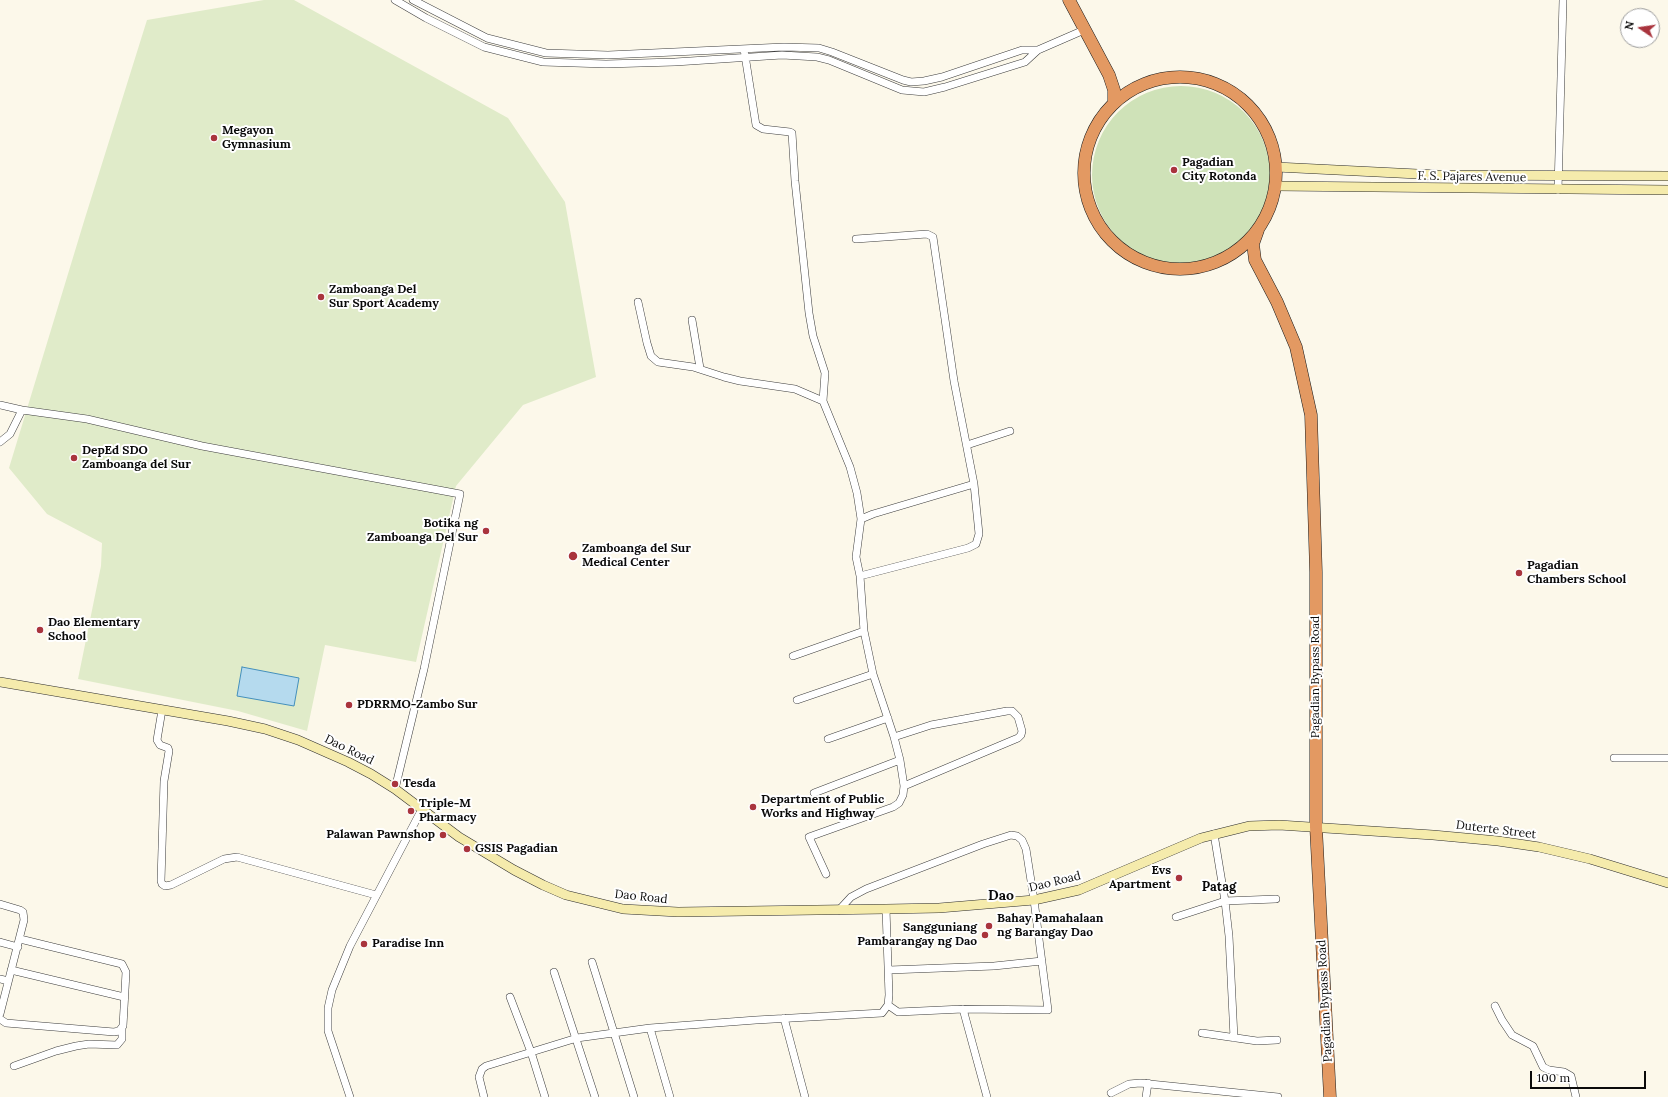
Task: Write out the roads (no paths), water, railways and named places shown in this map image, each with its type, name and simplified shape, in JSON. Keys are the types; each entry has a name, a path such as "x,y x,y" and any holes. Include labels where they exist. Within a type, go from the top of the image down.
{"highway":[{"path":"1069,0 1109,75 1114,90 1114,102"},
{"path":"1109,75 1125,85 1137,87"},
{"path":"1170,76 1204,79 1221,85 1236,93 1249,105 1260,118 1270,139 1274,150 1276,186 1269,209 1258,230 1249,240 1229,256 1218,262 1199,267 1180,269 1168,268 1143,262 1132,256 1112,240 1097,220 1089,202 1084,171 1085,158 1092,134 1098,122 1114,102 1137,87 1153,80 1170,76"},
{"name":"Pagadian Bypass Road","path":"1258,230 1253,244 1253,252 1258,268 1277,302 1296,347 1311,415 1316,572 1316,827 1330,1097"},
{"path":"1229,256 1244,259 1258,268"}],"street":[{"path":"395,0 426,18 484,47 543,62 606,64 782,55 817,57 829,60 902,90 924,92 1025,62 1038,50 1084,30"},
{"path":"413,0 487,38 546,53 608,55 784,47 819,48 911,82 924,82 1022,50 1038,50"},
{"path":"1558,190 1563,0"},
{"path":"744,49 756,125 763,129 792,133 809,313 824,373 823,401 850,467 857,493 861,519 856,553 860,576 864,631 873,674 900,760 904,786 903,795 899,803 893,807 809,837 826,874"},
{"name":"F. S. Pajares Avenue","path":"1276,167 1438,175 1668,176"},
{"path":"1643,176 1643,190"},
{"name":"F. S. Pajares Avenue","path":"1276,186 1668,190"},
{"path":"856,239 927,234 933,237 954,381 974,484 979,534 976,544 968,548 860,576"},
{"path":"638,302 651,356 658,362 700,368 740,381 795,389 823,401"},
{"path":"692,320 700,368"},
{"path":"0,404 22,410 87,420 202,446 460,494 424,669 395,789"},
{"path":"0,442 10,434 22,410"},
{"path":"967,445 1010,431"},
{"path":"861,519 974,484"},
{"path":"793,656 864,631"},
{"path":"797,700 873,674"},
{"name":"Dao Road","path":"0,682 266,729 298,740 348,762 395,789 459,837 514,870 566,895 623,909 678,912 939,908 1034,900 1079,890 1214,834 1249,826 1280,825 1316,827"},
{"path":"162,710 157,740 160,745 168,748 169,750 164,781 162,884 165,886 171,885 224,859 237,857 376,895"},
{"path":"894,737 931,725 1007,711 1016,713 1020,721 1022,731 1018,738 904,786"},
{"path":"828,739 888,718"},
{"path":"1614,758 1668,758"},
{"path":"814,793 900,760"},
{"path":"350,1097 328,1031 328,1008 332,990 350,946 422,809"},
{"name":"Duterte Street","path":"1316,827 1433,835 1498,841 1539,847 1590,859 1668,883"},
{"path":"1214,834 1225,901 1231,967 1234,1038"},
{"path":"840,910 851,897 866,889 983,844 1012,835 1017,836 1022,840 1026,849 1034,900 1048,1010 963,1009 898,1012 888,1005"},
{"path":"1176,916 1225,901 1276,899"},
{"path":"0,904 20,910 23,912 24,920 0,1014"},
{"path":"484,1097 479,1077 482,1069 577,1038 650,1028 784,1018 878,1014 885,1010 888,1005 889,970 886,909"},
{"path":"14,1066 56,1051 76,1046 88,1044 117,1045 122,1039 122,1029 124,1026 126,972 122,964 20,939"},
{"path":"0,942 18,947"},
{"path":"889,970 955,968 1042,961"},
{"path":"592,962 634,1097"},
{"path":"11,970 124,997"},
{"path":"554,972 577,1038 595,1097"},
{"path":"0,979 8,981"},
{"path":"510,997 531,1052 545,1097"},
{"path":"1495,1006 1512,1035 1533,1046 1543,1067 1549,1070 1564,1072 1571,1076 1576,1097"},
{"path":"963,1009 987,1097"},
{"path":"784,1018 805,1097"},
{"path":"0,1019 6,1023 114,1032 122,1029"},
{"path":"650,1028 670,1097"},
{"path":"1202,1033 1257,1041 1277,1040"},
{"path":"1146,1097 1148,1083"},
{"path":"1111,1093 1129,1084 1148,1083 1278,1097"}],"water":[{"path":"242,667 299,678 294,706 237,696"}],"place":[{"name":"Megayon Gymnasium","path":"214,138"},
{"name":"Pagadian City Rotonda","path":"1174,170"},
{"name":"Zamboanga Del Sur Sport Academy","path":"321,297"},
{"name":"DepEd SDO Zamboanga del Sur","path":"74,458"},
{"name":"Botika ng Zamboanga Del Sur","path":"486,531"},
{"name":"Zamboanga del Sur Medical Center","path":"573,556"},
{"name":"Pagadian Chambers School","path":"1519,573"},
{"name":"Dao Elementary School","path":"40,630"},
{"name":"PDRRMO-Zambo Sur","path":"349,705"},
{"name":"Tesda","path":"395,784"},
{"name":"Department of Public Works and Highway","path":"753,807"},
{"name":"Triple-M Pharmacy","path":"411,811"},
{"name":"Palawan Pawnshop","path":"443,835"},
{"name":"GSIS Pagadian","path":"467,849"},
{"name":"Evs Apartment","path":"1179,878"},
{"name":"Bahay Pamahalaan ng Barangay Dao","path":"989,926"},
{"name":"Sangguniang Pambarangay ng Dao","path":"985,935"},
{"name":"Paradise Inn","path":"364,944"}],"district":[{"name":"Patag","path":"1219,887"},
{"name":"Dao","path":"1001,896"}]}
